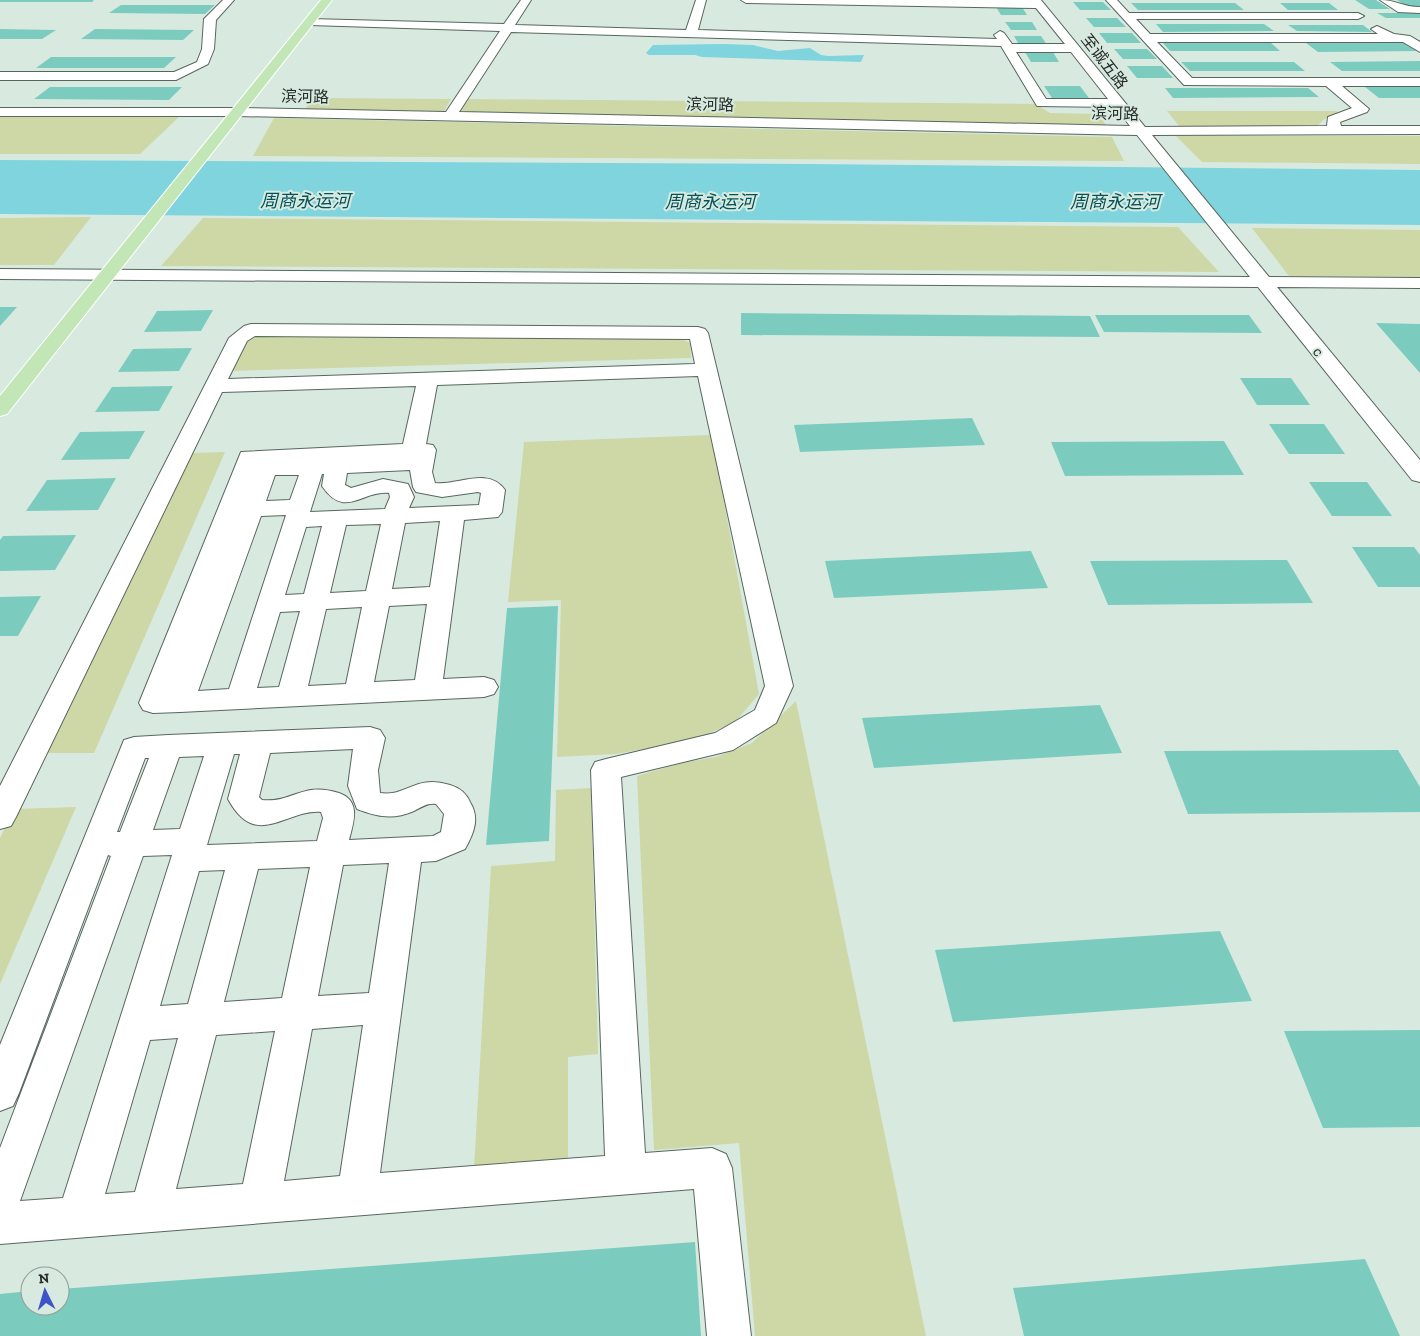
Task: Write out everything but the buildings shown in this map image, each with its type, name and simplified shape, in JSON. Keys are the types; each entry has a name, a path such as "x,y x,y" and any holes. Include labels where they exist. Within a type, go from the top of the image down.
{"main road":[{"path":"0,410 111,274 328,0"}],"street":[{"path":"0,76 176,76 202,64 208,50 210,19 229,0"},
{"path":"450,116 526,0"},
{"path":"691,33 701,0"},
{"path":"746,0 875,5 982,2 1037,3"},
{"path":"1110,0 1189,82 1420,82"},
{"path":"1385,0 1402,10 1420,10"},
{"path":"982,2 1042,103 1117,103"},
{"name":"至诚五路","path":"1037,3 1217,227"},
{"path":"1342,6 1390,38"},
{"path":"1126,16 1358,16"},
{"path":"1263,16 1291,38"},
{"path":"310,22 691,33 878,34 1007,46 1074,48"},
{"path":"1147,38 1406,38 1420,48"},
{"path":"1329,82 1362,109 1380,113"},
{"path":"1334,130 1333,120 1362,109"},
{"name":"滨河路","path":"0,112 238,112 1139,131 1420,130"},
{"path":"1397,117 1420,123"},
{"name":"c","path":"1217,227 1420,475"},
{"path":"0,274 1420,283"},
{"path":"0,817 239,338 251,330 698,333 779,686 766,716 723,742 606,770 626,1175"},
{"path":"215,386 707,370"},
{"path":"239,510 336,519 490,512 493,490 485,484 471,483 450,490 431,490 424,487 418,457 428,379"},
{"path":"239,510 248,457 418,457"},
{"path":"418,457 338,467 266,469 239,510 153,703 484,687"},
{"path":"338,467 332,486 336,492 358,495 379,486 391,486 400,489 402,498 394,516 358,693"},
{"path":"240,699 312,468"},
{"path":"428,690 453,514"},
{"path":"291,696 336,519"},
{"path":"269,604 441,595"},
{"path":"0,1092 134,748 370,738 362,791 368,801 379,805 393,806 423,794 435,792 450,796 459,808 460,822 454,840 436,848 244,857 132,844 96,846"},
{"path":"258,743 243,799 253,811 265,813 280,812 297,803 312,800 328,800 339,807 339,818 329,853 259,1203"},
{"path":"77,1218 222,744"},
{"path":"0,1201 168,746"},
{"path":"357,1196 406,850"},
{"path":"150,1212 244,857"},
{"path":"137,1024 384,1008"},
{"path":"0,1224 712,1168 729,1336"}],"green space":[{"path":"315,98 451,99 443,113 305,109"},
{"path":"466,99 1036,104 1050,113 1099,114 1107,127 457,113"},
{"path":"1167,111 1337,111 1337,113 1323,120 1317,127 1180,127"},
{"path":"180,116 140,154 0,154 0,117"},
{"path":"274,118 1112,137 1124,161 253,156"},
{"path":"1176,136 1420,136 1420,164 1202,162"},
{"path":"91,217 54,265 0,265 0,218"},
{"path":"203,218 1178,227 1219,272 161,266"},
{"path":"1252,228 1420,230 1420,277 1289,276"},
{"path":"267,334 677,337 690,343 691,358 230,371 239,350 246,342"},
{"path":"712,435 759,694 736,721 695,740 616,754 557,757 561,600 508,602 524,442"},
{"path":"225,452 94,753 41,753 190,453"},
{"path":"796,701 926,1336 755,1336 739,1143 654,1150 637,776 681,763 716,757 752,743"},
{"path":"591,788 598,1054 568,1057 568,1160 474,1169 491,866 555,861 556,790"},
{"path":"76,807 0,984 0,838 14,809"}],"water":[{"path":"653,45 753,45 778,51 810,48 821,55 828,56 864,55 861,62 702,57 695,55 649,55 646,53"},
{"name":"周商永运河","path":"0,160 809,164 1420,170 1420,225 0,214"}]}
